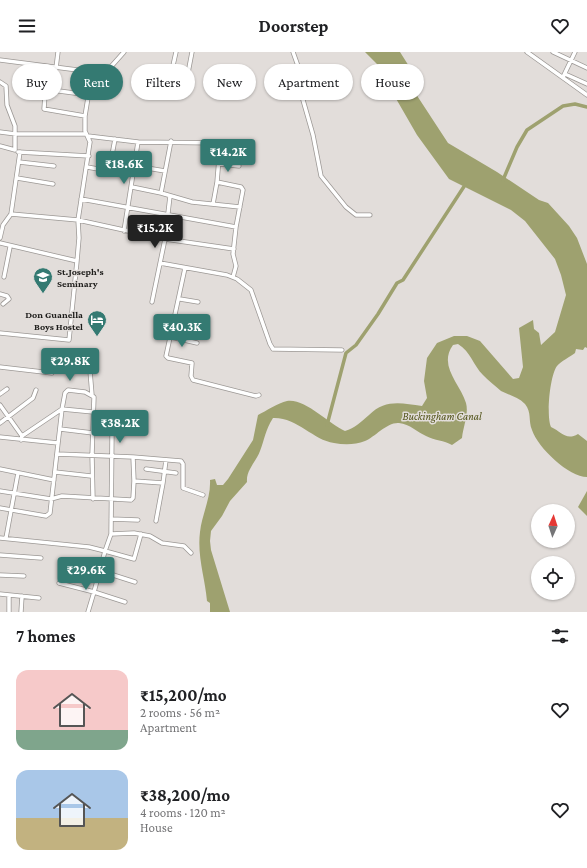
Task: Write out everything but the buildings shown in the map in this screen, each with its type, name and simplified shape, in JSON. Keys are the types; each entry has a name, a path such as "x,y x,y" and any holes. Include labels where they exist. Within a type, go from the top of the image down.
{"street":[{"path":"56,64 58,52"},
{"path":"113,64 124,52"},
{"path":"173,64 176,52"},
{"path":"190,64 192,52"},
{"path":"293,52 298,66 301,93 313,134 321,176 346,207 356,215 370,215"},
{"path":"553,52 587,68"},
{"path":"564,76 575,52"},
{"path":"529,53 564,76 587,95"},
{"path":"0,60 27,64"},
{"path":"564,76 587,84"},
{"path":"0,82 6,86 7,105 15,126 15,150"},
{"path":"43,100 43,108 45,110 85,116"},
{"path":"0,334 70,340 79,238 78,220 89,156 90,142 87,135 85,116 88,100"},
{"path":"0,132 16,134 87,135 138,142 170,141 218,143 220,146 219,164 213,204"},
{"path":"87,167 110,171 115,139"},
{"path":"161,193 170,141"},
{"path":"124,231 138,142"},
{"path":"0,146 20,152 89,156"},
{"path":"0,238 3,225 11,214 20,162 20,152"},
{"path":"20,162 54,166"},
{"path":"219,164 239,166"},
{"path":"135,166 165,171"},
{"path":"17,178 53,184"},
{"path":"217,182 242,188 236,227 234,249 236,264 233,277"},
{"path":"132,187 161,193 192,202 240,207"},
{"path":"152,302 169,216 170,196"},
{"path":"81,199 236,227"},
{"path":"11,214 78,220 165,239 234,249"},
{"path":"0,244 77,262"},
{"path":"4,277 10,247"},
{"path":"160,263 233,277 251,290 270,344 274,349 342,350"},
{"path":"185,268 176,318 166,356 168,358 192,363 192,379 256,396 259,395"},
{"path":"0,294 7,296 9,300 3,304"},
{"path":"180,299 198,302"},
{"path":"176,318 200,322"},
{"path":"171,337 197,343"},
{"path":"0,367 52,373"},
{"path":"90,372 93,412 93,498"},
{"path":"0,394 7,389"},
{"path":"0,423 34,398 36,390"},
{"path":"0,508 46,516 50,513 62,409 66,391 80,391 92,395"},
{"path":"0,405 22,436"},
{"path":"21,440 22,436 62,409 93,412"},
{"path":"60,429 93,433"},
{"path":"88,612 111,534 113,456 112,433"},
{"path":"0,437 58,443"},
{"path":"57,454 133,457 183,462 183,488 203,495"},
{"path":"0,491 14,495 51,499 62,496 132,500 134,481 133,457"},
{"path":"156,521 166,460"},
{"path":"0,468 54,480"},
{"path":"146,469 176,473"},
{"path":"55,472 92,476"},
{"path":"6,538 18,473"},
{"path":"134,481 163,483"},
{"path":"111,519 138,520"},
{"path":"111,534 141,534 150,536 162,543 184,546 191,553"},
{"path":"0,538 89,547 134,559 141,534"},
{"path":"0,555 40,558"},
{"path":"79,572 86,566 135,582"},
{"path":"0,575 24,576"},
{"path":"59,582 124,602"},
{"path":"0,594 39,598"},
{"path":"8,612 9,595"},
{"path":"21,612 22,596"}],"water":[{"name":"Buckingham Canal","path":"365,52 400,52 408,64 377,64"},
{"name":"Buckingham Canal","path":"397,100 420,100 448,143 497,172 539,200 548,203 569,226 577,238 587,264 587,348 585,347 583,350 576,349 575,353 557,366 552,378 549,414 551,427 570,437 578,434 587,441 587,477 580,476 563,467 547,453 535,437 525,404 501,391 483,375 462,347 458,344 453,345 449,353 449,367 466,403 467,412 462,438 452,445 429,438 410,426 399,423 386,427 369,439 361,442 338,444 319,438 290,421 273,418 258,455 248,474 247,482 230,501 222,516 211,531 211,550 230,612 210,612 210,603 207,601 199,541 201,525 209,493 210,480 215,479 217,485 223,485 228,479 253,440 258,415 283,402 294,401 309,407 345,431 358,424 381,406 387,404 400,403 422,406 427,398 424,381 427,358 437,343 454,336 467,336 480,341 513,379 519,378 523,367 519,328 533,320 534,329 539,333 541,345 555,332 566,295 555,259 525,221 511,210 449,179 417,135"},
{"path":"587,491 587,516 578,507"}],"waterway":[{"path":"503,180 517,147 527,130 563,106 575,104 587,107"},
{"path":"327,425 346,353 356,345 378,314 397,283 403,280 465,185"}],"place":[{"name":"St.Joseph's Seminary","path":"43,294"},
{"name":"Don Guanella Boys Hostel","path":"97,337"}]}
